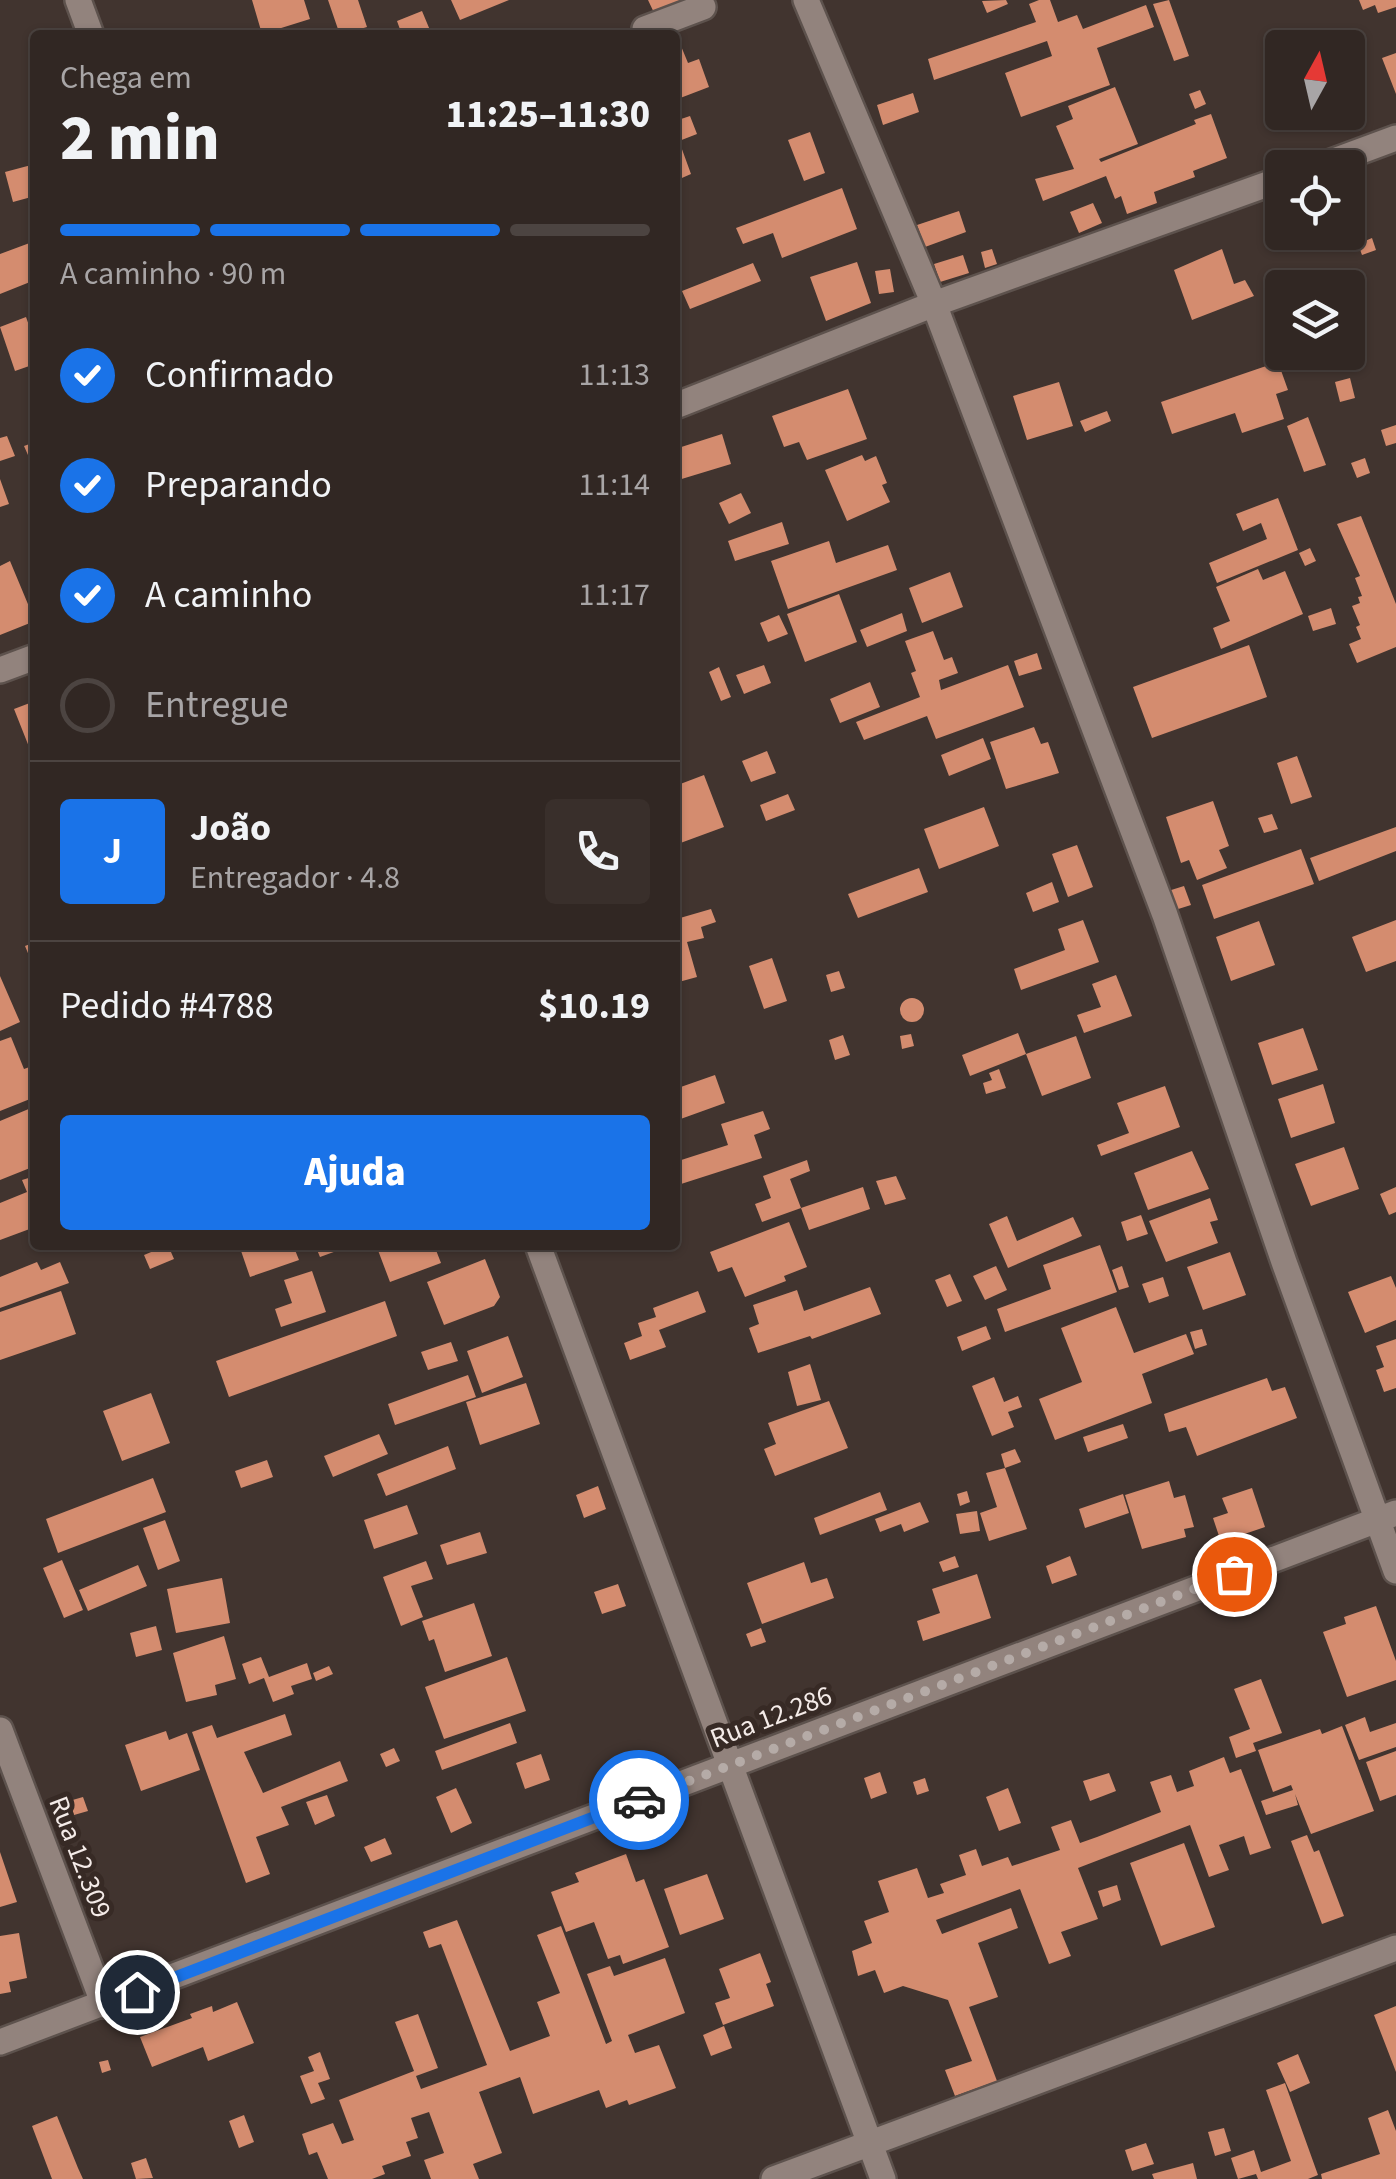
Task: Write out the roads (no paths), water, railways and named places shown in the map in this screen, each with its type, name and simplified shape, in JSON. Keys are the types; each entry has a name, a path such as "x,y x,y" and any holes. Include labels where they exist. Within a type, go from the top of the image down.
{"street":[{"path":"78,0 88,30"},
{"path":"645,29 702,7 699,0"},
{"path":"806,0 934,304 1165,915 1284,1262 1387,1517 1396,1571"},
{"path":"1364,150 1396,138"},
{"path":"680,404 934,304 1265,185"},
{"path":"0,670 30,659"},
{"path":"540,1250 883,2179"},
{"name":"Rua 12.286","path":"0,2042 1387,1517"},
{"name":"Rua 12.309","path":"0,1730 104,2005"},
{"path":"774,2179 1396,1948"}]}
